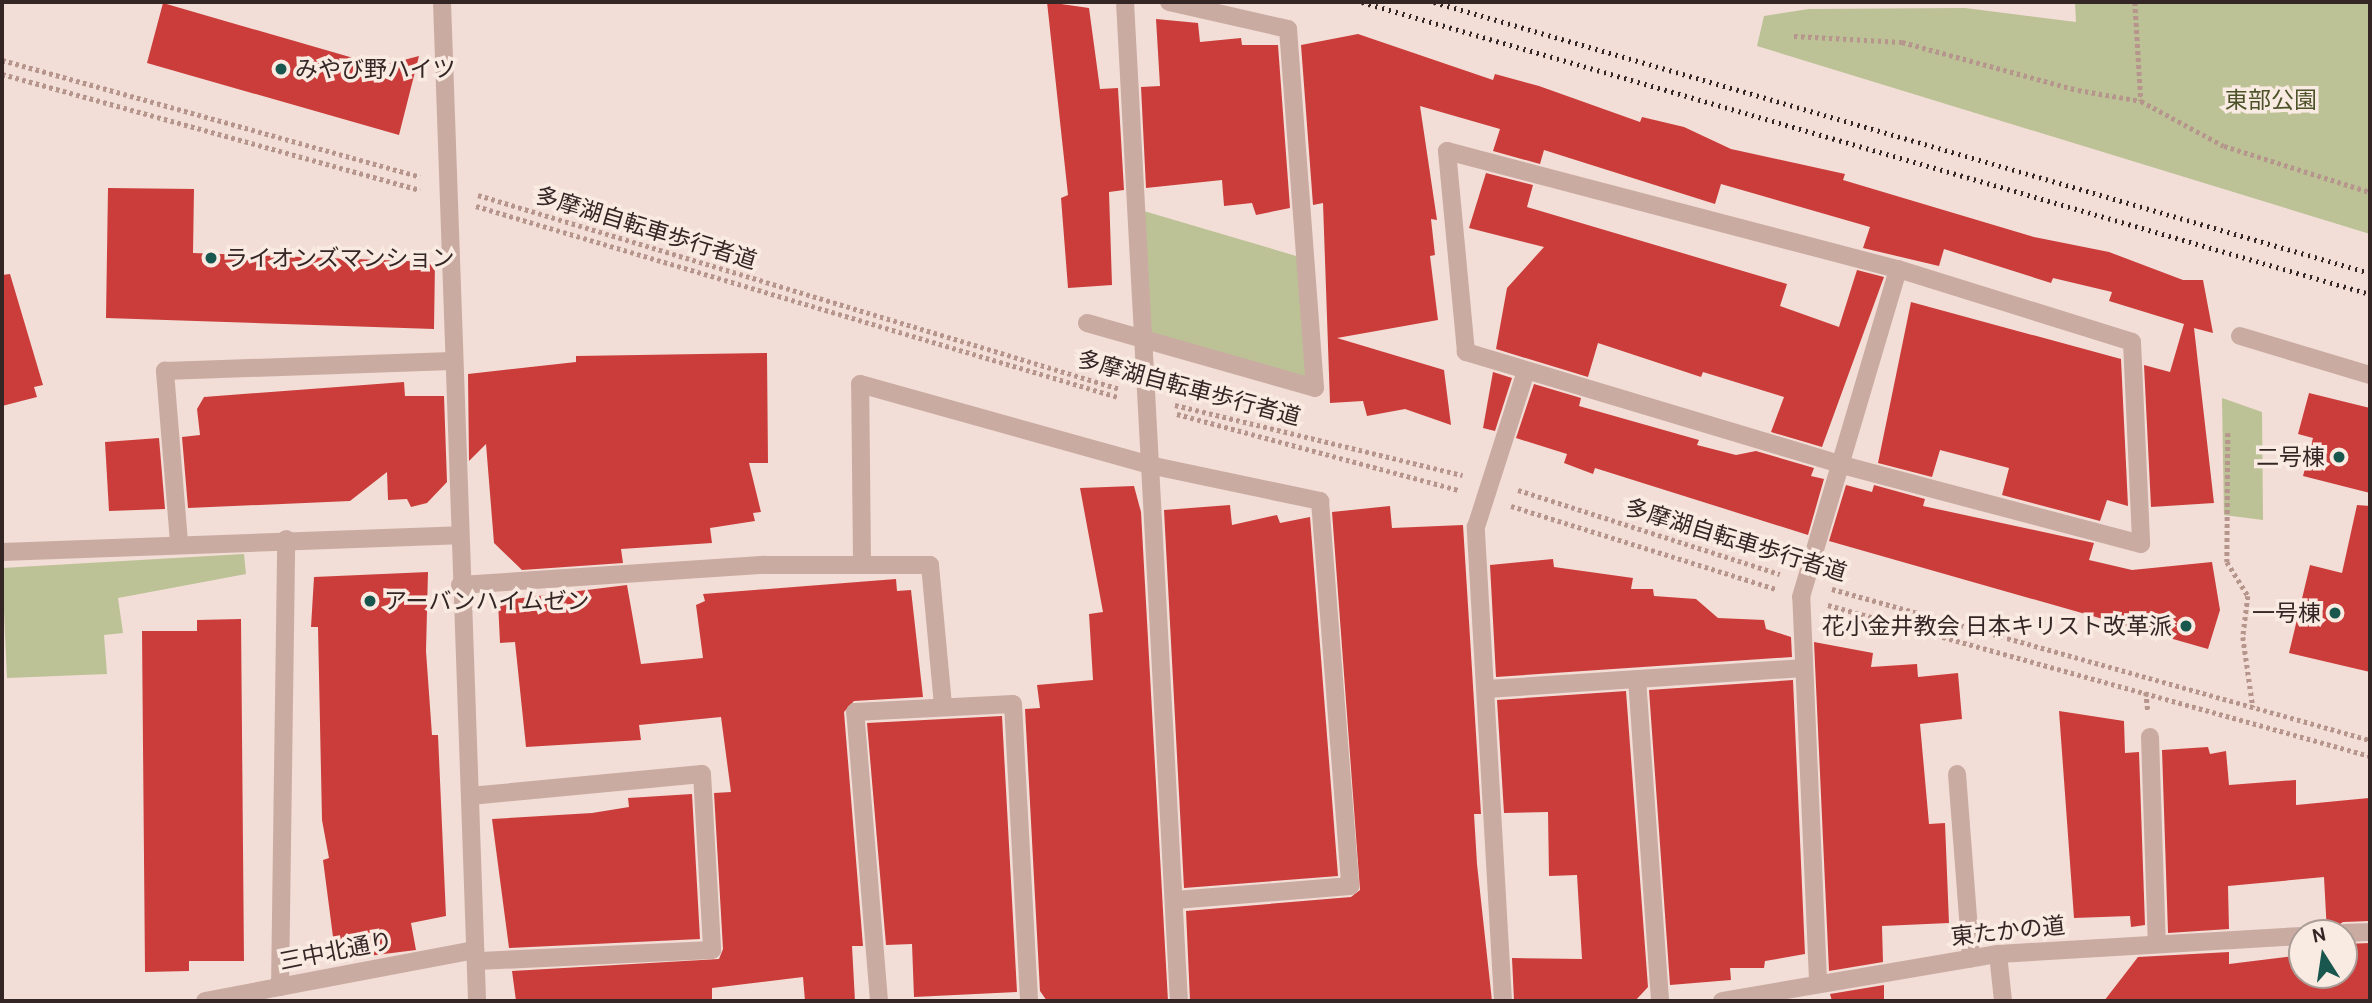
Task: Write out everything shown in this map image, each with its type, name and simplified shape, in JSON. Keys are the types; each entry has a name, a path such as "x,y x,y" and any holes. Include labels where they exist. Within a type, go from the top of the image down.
{"street":[{"path":"442,2 446,191 477,1001"},
{"path":"1125,2 1142,340 1154,466 1179,1001"},
{"path":"1087,323 1314,388 1288,29 1169,2"},
{"path":"1447,151 1898,269 2132,342 2141,544 1843,465 1526,371 1465,352 1447,151"},
{"path":"1818,980 1800,667 1803,589 1843,465 1898,269"},
{"path":"2239,336 2370,375"},
{"path":"179,542 165,371 452,361"},
{"path":"1503,1001 1476,527 1485,489 1526,371"},
{"path":"862,561 860,384 1154,466 1320,501 1350,886 1176,900"},
{"path":"2,552 179,542 459,535"},
{"path":"280,987 286,539"},
{"path":"460,585 765,565 862,561 930,565 943,705"},
{"path":"1487,689 1800,667"},
{"path":"1636,679 1660,1001"},
{"path":"879,1001 855,712 943,705 1013,704 1029,1001"},
{"path":"2150,737 2157,944"},
{"name":"三中北通り","path":"205,1001 475,955 712,950 702,774 470,796"},
{"path":"1957,775 1971,958"},
{"name":"東たかの道","path":"1722,1001 1818,980 1998,954 2288,937"},
{"path":"1998,954 2003,1001"}],"path":[{"path":"2135,2 2141,101"},
{"path":"1794,36 1902,41 2078,90 2141,101 2224,146 2370,192"},
{"name":"多摩湖自転車歩行者道","path":"2,60 1149,402 1485,489 1803,589 2370,740"},
{"path":"2,74 446,191 1149,402 1485,489 1803,589 2370,756"},
{"path":"2228,433 2227,562 2248,596 2243,637 2253,707"}],"green space":[{"name":"東部公園","path":"2075,2 2370,2 2370,234 1757,46 1764,16 1809,9 1965,8 2076,22"},
{"path":"1137,209 1303,258 1315,388 1142,339"},
{"path":"2222,398 2262,412 2263,520 2224,515"},
{"path":"244,554 246,574 118,598 123,633 104,635 107,674 7,678 2,568"}],"building":[{"path":"1047,2 1089,8 1100,89 1118,88 1124,190 1109,192 1112,285 1068,288 1061,198 1068,195"},
{"name":"みやび野ハイツ","path":"163,3 381,66 419,56 399,135 147,63"},
{"path":"1156,19 1198,23 1200,42 1241,38 1242,45 1278,45 1290,208 1256,215 1252,203 1224,206 1222,180 1146,188 1141,87 1160,86"},
{"path":"1358,34 1493,80 1495,74 1539,86 1640,122 1642,117 1684,127 1731,149 1845,174 1843,180 2034,237 2109,252 2183,280 2203,280 2213,333 2194,328 2214,503 2151,507 2144,365 2170,372 2184,324 2109,301 2112,292 2053,278 2051,283 1944,249 1939,266 1863,248 1870,227 1721,184 1715,204 1544,150 1540,164 1493,151 1500,129 1420,106 1437,220 1431,219 1435,255 1430,256 1438,320 1337,338 1444,370 1451,425 1405,409 1367,416 1363,401 1330,403 1323,203 1313,205 1301,45"},
{"path":"1486,173 1533,185 1527,207 1787,284 1780,306 1839,327 1857,270 1884,277 1822,447 1771,432 1784,397 1703,372 1701,377 1598,343 1588,377 1496,349 1507,288 1544,247 1469,228"},
{"name":"ライオンズマンション","path":"108,188 194,189 193,253 435,262 434,329 106,318"},
{"path":"10,274 43,385 34,387 37,397 2,406 2,275"},
{"path":"1911,302 2121,359 2128,506 2107,500 2100,521 2002,495 2009,468 1940,450 1932,477 1878,463"},
{"path":"767,353 768,463 749,463 761,512 753,513 755,521 710,528 712,543 621,549 623,563 522,570 494,543 486,444 469,461 468,374 576,362 576,356"},
{"path":"1493,372 1512,378 1495,431 1483,428"},
{"path":"404,382 405,396 444,396 447,482 427,503 411,507 407,499 388,500 387,472 350,501 188,508 182,437 200,435 197,409 204,397"},
{"path":"1534,384 1581,398 1579,406 1699,440 1697,445 1736,455 1756,451 1814,468 1811,476 1824,479 1808,535 1595,468 1593,474 1564,463 1567,454 1516,438"},
{"name":"二号棟","path":"2309,393 2370,408 2370,493 2303,476 2313,438 2298,434"},
{"path":"159,438 165,509 109,511 105,442"},
{"path":"1846,485 1872,492 1874,485 1925,499 1923,506 2094,543 2089,560 2132,570 2212,562 2220,610 2208,649 1829,541"},
{"path":"1134,486 1141,512 1168,1001 1047,1001 1040,991 1025,709 1040,708 1037,685 1093,680 1089,614 1103,612 1080,488"},
{"path":"1230,505 1232,525 1277,515 1280,523 1310,517 1338,876 1184,888 1164,510"},
{"name":"一号棟","path":"2357,505 2370,506 2370,672 2289,653 2310,565 2342,573"},
{"path":"1390,506 1392,528 1463,525 1481,814 1474,814 1477,864 1492,1001 1190,1001 1186,911 1351,897 1360,890 1332,512"},
{"path":"1553,559 1554,567 1633,578 1631,589 1653,589 1654,596 1696,599 1718,618 1764,620 1766,629 1791,637 1792,657 1496,677 1490,565"},
{"path":"428,572 426,651 432,735 438,735 446,916 411,923 416,950 336,960 323,860 329,858 322,820 318,627 311,627 314,577"},
{"path":"896,579 897,591 911,590 923,697 854,701 844,712 863,946 852,946 855,1001 805,1001 803,977 712,988 712,1001 516,1001 512,971 719,959 723,949 714,793 731,792 721,717 639,725 641,740 526,747 515,642 500,643 498,601 627,585 641,664 703,658 696,605 705,601 703,594"},
{"path":"241,619 244,961 189,961 189,971 145,972 142,631 197,631 197,620"},
{"path":"1814,642 1873,653 1871,667 1917,664 1918,677 1958,673 1962,719 1920,724 1929,824 1945,823 1949,923 1882,926 1883,962 1829,971"},
{"path":"1793,680 1805,954 1765,961 1764,968 1730,968 1731,980 1670,985 1649,690"},
{"path":"1626,691 1648,987 1635,1001 1514,1001 1512,958 1582,959 1577,875 1549,876 1548,812 1504,813 1497,700"},
{"path":"2059,711 2124,721 2125,753 2139,752 2145,925 2131,927 2130,916 2074,918"},
{"path":"1002,716 1017,992 914,997 912,944 886,945 867,723"},
{"path":"2208,747 2210,754 2226,751 2229,785 2296,780 2296,805 2369,798 2370,921 2326,919 2324,877 2228,886 2229,929 2168,933 2162,750"},
{"path":"692,794 700,939 509,948 492,819 592,813 629,807 628,798"},
{"path":"2358,943 2370,943 2370,1001 2104,1001 2138,957 2229,952 2229,964 2288,957 2288,989 2358,989"},
{"path":"1884,985 1884,1001 1832,1001 1830,994"}],"railway":[{"path":"1362,2 2370,294"},
{"path":"1434,2 2370,273"}],"place":[{"name":"みやび野ハイツ","path":"281,69"},
{"name":"ライオンズマンション","path":"211,258"},
{"name":"二号棟","path":"2339,457"},
{"name":"アーバンハイムゼン","path":"370,601"},
{"name":"一号棟","path":"2335,613"},
{"name":"花小金井教会 日本キリスト改革派","path":"2186,626"}]}
